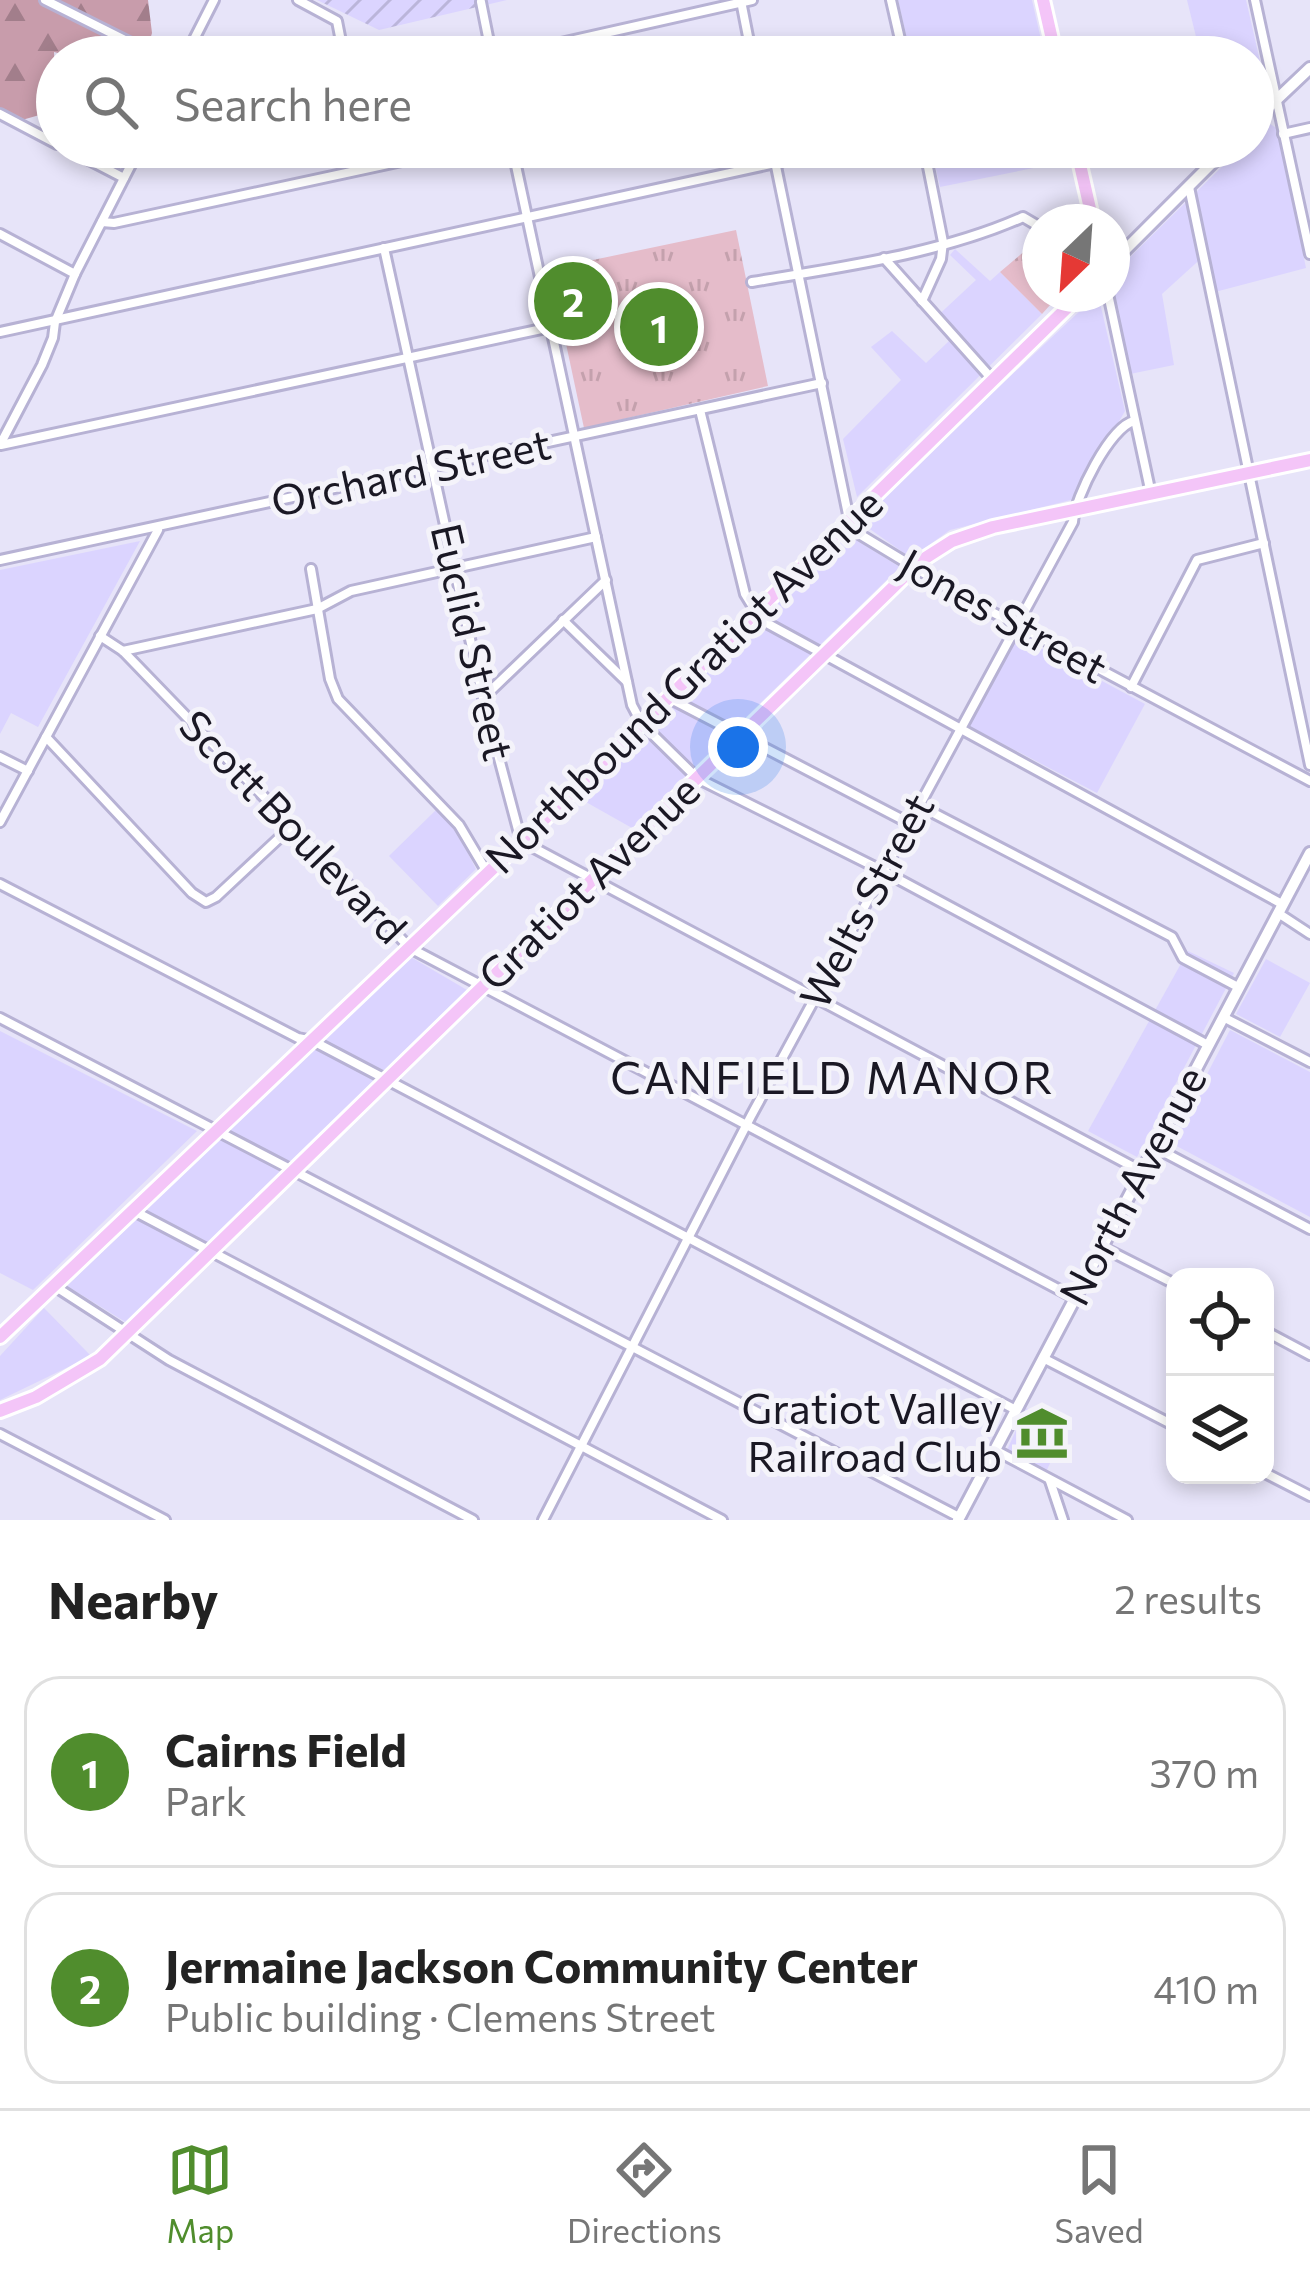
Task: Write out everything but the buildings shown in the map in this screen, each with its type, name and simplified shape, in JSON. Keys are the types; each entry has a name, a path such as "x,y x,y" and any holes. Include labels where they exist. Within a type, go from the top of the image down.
{"main road":[{"path":"1043,0 1051,36"},
{"path":"1276,98 1310,68"},
{"path":"1081,168 1089,204"},
{"path":"1130,244 1208,168"},
{"name":"Northbound Gratiot Avenue","path":"0,1337 521,842 1063,312"},
{"name":"Gratiot Avenue","path":"0,1411 84,1370 127,1333 914,566 943,545 976,531 1310,460"},
{"name":"North Avenue","path":"959,1519 1310,853"}],"street":[{"path":"45,0 117,36"},
{"path":"196,36 214,0"},
{"path":"298,0 335,18 339,36"},
{"path":"588,36 752,0"},
{"path":"891,0 899,36"},
{"path":"1255,0 1263,36"},
{"path":"741,1 748,36"},
{"path":"481,2 490,36"},
{"path":"1274,89 1310,254"},
{"path":"0,114 36,133"},
{"path":"1283,134 1310,128"},
{"path":"105,168 124,178"},
{"path":"0,445 42,365 75,274 129,168"},
{"path":"101,222 369,168"},
{"path":"516,168 632,705 642,724 697,778 883,871 1208,1045"},
{"path":"0,332 753,168"},
{"path":"777,168 849,520"},
{"path":"922,301 944,242 928,168"},
{"path":"1189,187 1310,765"},
{"path":"752,282 884,258 1022,217"},
{"path":"0,234 75,274"},
{"name":"Euclid Street","path":"384,248 483,698 521,842"},
{"path":"884,258 992,379"},
{"path":"1112,312 1151,494"},
{"path":"0,445 551,327"},
{"name":"Orchard Street","path":"0,560 822,383"},
{"path":"700,410 745,594 755,614 1280,908 1310,934"},
{"name":"Welts Street","path":"543,1520 747,1124 1073,522 1074,510 1117,429 1134,421"},
{"name":"Jones Street","path":"849,520 851,530 1015,625 1310,782"},
{"path":"0,822 158,529"},
{"path":"123,651 317,609 351,591 596,537"},
{"path":"1131,687 1197,560 1264,543"},
{"path":"311,569 330,679 338,699 459,825 487,872"},
{"path":"483,698 606,580"},
{"path":"563,620 628,683"},
{"name":"Scott Boulevard","path":"100,637 123,651 410,948 1075,1298"},
{"path":"669,698 909,823"},
{"path":"46,737 192,893 210,901 292,826"},
{"path":"0,757 28,771"},
{"path":"918,805 1172,937 1183,958 1238,987"},
{"path":"521,842 1141,1171"},
{"path":"0,884 387,1079 1016,1410"},
{"path":"1223,1017 1310,1062"},
{"path":"0,1018 959,1519"},
{"path":"1154,1147 1310,1229"},
{"path":"134,1211 722,1520"},
{"path":"1102,1247 1166,1279"},
{"path":"56,1287 190,1371 473,1520"},
{"path":"1274,1336 1310,1355"},
{"path":"1043,1358 1166,1421"},
{"path":"0,1434 165,1520"},
{"path":"995,1450 1127,1520"},
{"path":"1274,1478 1310,1496"},
{"path":"1050,1480 1064,1520"}],"shaded area":[{"path":"317,0 507,0 379,30"},
{"path":"898,0 1032,0 1040,36 906,36"},
{"path":"1187,0 1246,0 1254,36 1196,36"},
{"path":"1274,126 1306,268 1215,292 1206,254 1162,294 1174,365 1130,374 1116,312 1130,312 1130,257 1221,168 1274,168"},
{"path":"936,168 1034,168 940,187"},
{"path":"955,249 990,281 1000,272 1022,294 1022,312 1042,314 857,497 843,439 901,380 871,347 892,331 926,363 949,341 932,321 976,280 950,255"},
{"path":"1079,312 1102,312 1125,411 1075,499 950,530 911,558 857,520"},
{"path":"848,535 900,567 632,828 577,797"},
{"path":"140,541 38,727 11,713 0,734 0,570"},
{"path":"1016,635 1145,704 1097,793 969,726"},
{"path":"436,810 457,832 476,869 438,906 389,856"},
{"path":"1188,951 1234,973 1137,1157 1088,1131"},
{"path":"409,956 467,990 127,1323 67,1286"},
{"path":"1266,959 1310,983 1280,1037 1236,1014"},
{"path":"1230,1030 1310,1072 1310,1217 1171,1143"},
{"path":"0,1031 197,1131 33,1290 0,1273"},
{"path":"44,1308 91,1356 0,1400 0,1356"},
{"path":"1026,1408 1066,1428 1046,1472 1007,1450"}],"green space":[{"path":"0,0 148,0 151,36 36,36 36,116 15,122 0,110"},
{"path":"736,230 768,386 584,428 550,269"},
{"path":"1022,253 1022,294 1000,272"}],"place":[{"name":"Jermaine Jackson Community Center","path":"573,301"},
{"name":"Cairns Field","path":"659,327"},
{"name":"Gratiot Valley Railroad Club","path":"1042,1433"}],"district":[{"name":"CANFIELD MANOR","path":"833,1078"}]}
